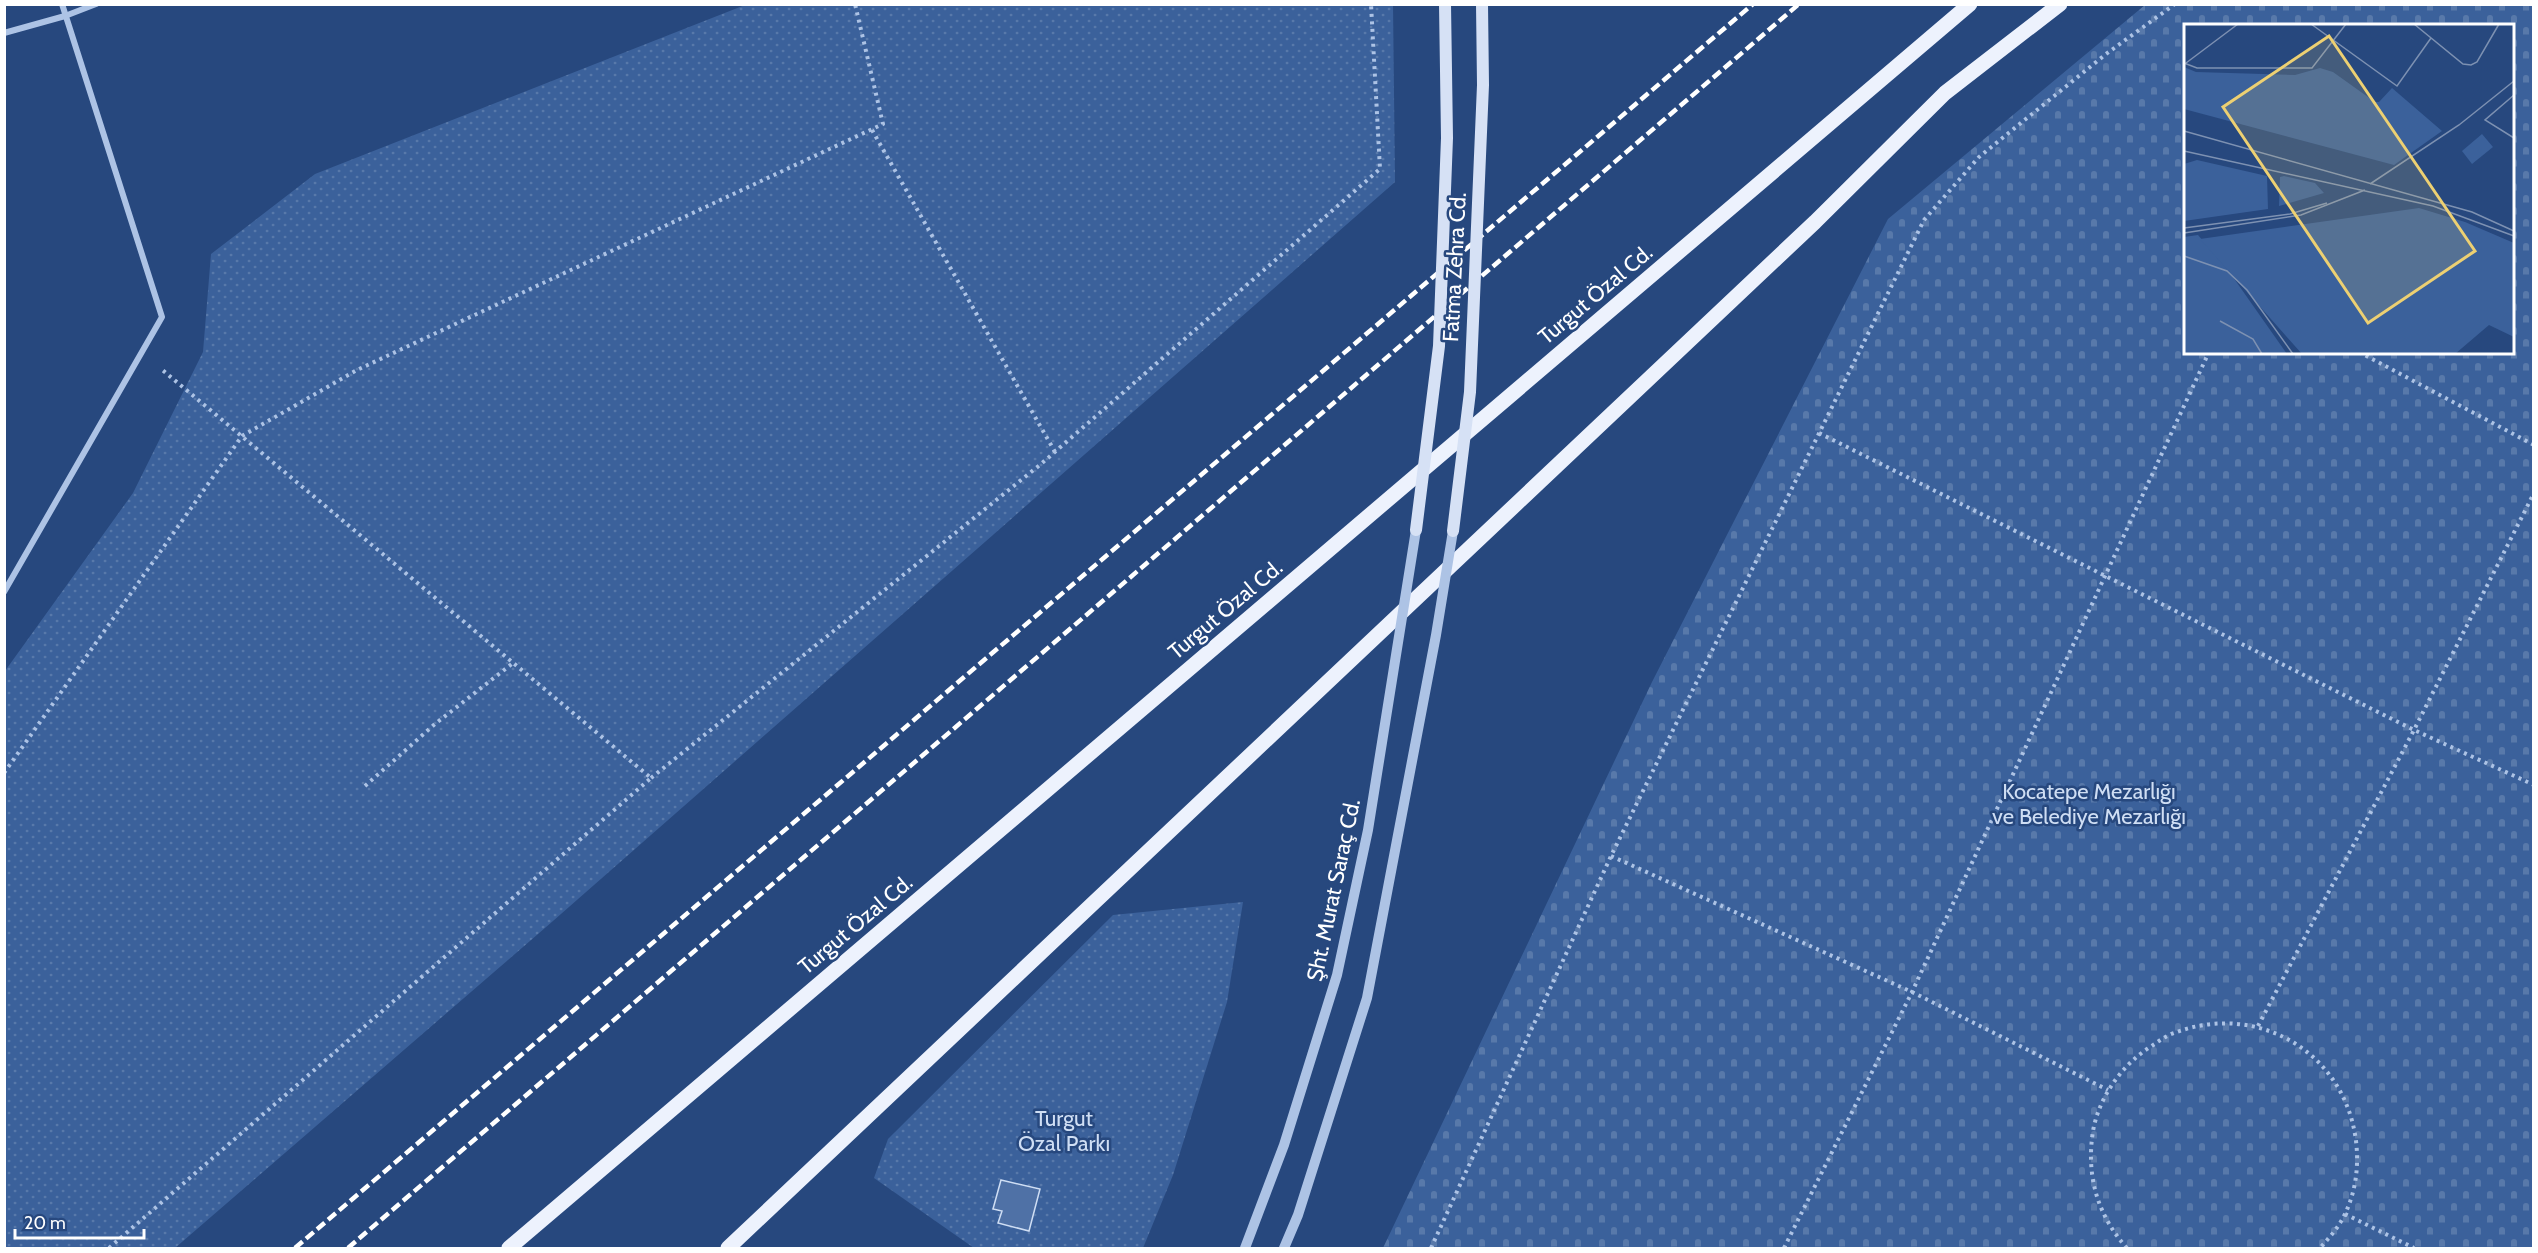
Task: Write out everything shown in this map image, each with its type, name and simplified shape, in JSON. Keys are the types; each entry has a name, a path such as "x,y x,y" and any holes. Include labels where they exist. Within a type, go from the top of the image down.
{"main road":[{"name":"Fatma Zehra Cd.","path":"1416,530 1439,346 1447,138 1445,4"},
{"name":"Fatma Zehra Cd.","path":"1453,531 1470,392 1483,85 1482,4"},
{"name":"Turgut Özal Cd.","path":"509,1248 1970,4"},
{"path":"728,1248 1815,222 1945,93 2060,4"}],"street":[{"path":"4,592 162,317 62,4"},
{"path":"4,33 66,16 96,4"},
{"name":"Şht. Murat Saraç Cd.","path":"1245,1248 1284,1145 1336,975 1368,830 1416,530"},
{"path":"1284,1248 1298,1215 1367,998 1436,634 1453,531"}],"path":[{"path":"4,773 242,436 357,370 883,124 855,4"},
{"path":"109,1248 651,778 1055,452 1380,169 1371,4"},
{"path":"1431,1248 1611,856 1924,220 1979,157 2106,54 2175,4"},
{"path":"872,130 1055,452"},
{"path":"141,352 651,778"},
{"path":"1784,1248 1911,992 2208,354"},
{"path":"2362,354 2534,445"},
{"path":"1819,433 2414,730 2534,786"},
{"path":"2258,1026 2414,730 2534,493"},
{"path":"365,786 435,724 513,663"},
{"path":"1611,856 1911,992 2108,1090"},
{"path":"2127,1248 2115,1235 2100,1207 2091,1177 2091,1148 2095,1119 2108,1090 2136,1056 2172,1033 2215,1022 2258,1026 2295,1042 2321,1064 2341,1090 2354,1122 2358,1159 2355,1187 2337,1230 2320,1248"},
{"path":"2345,1214 2414,1248"}],"green space":[{"path":"745,5 1393,5 1395,182 553,921 175,1248 5,1248 5,671 133,493 203,352 211,254 315,174"},
{"name":"Kocatepe Mezarlığı ve Belediye Mezarlığı","path":"2145,5 2533,5 2533,1248 1383,1248 1652,682 1888,219"},
{"name":"Turgut Özal Parkı","path":"1243,902 1227,1002 1173,1175 1143,1248 974,1248 874,1178 888,1139 1113,915"}],"building":[{"path":"1001,1180 1040,1189 1029,1231 998,1223 1002,1211 993,1209"}],"railway":[{"path":"295,1248 1753,4"},
{"path":"348,1248 1799,4"}]}
